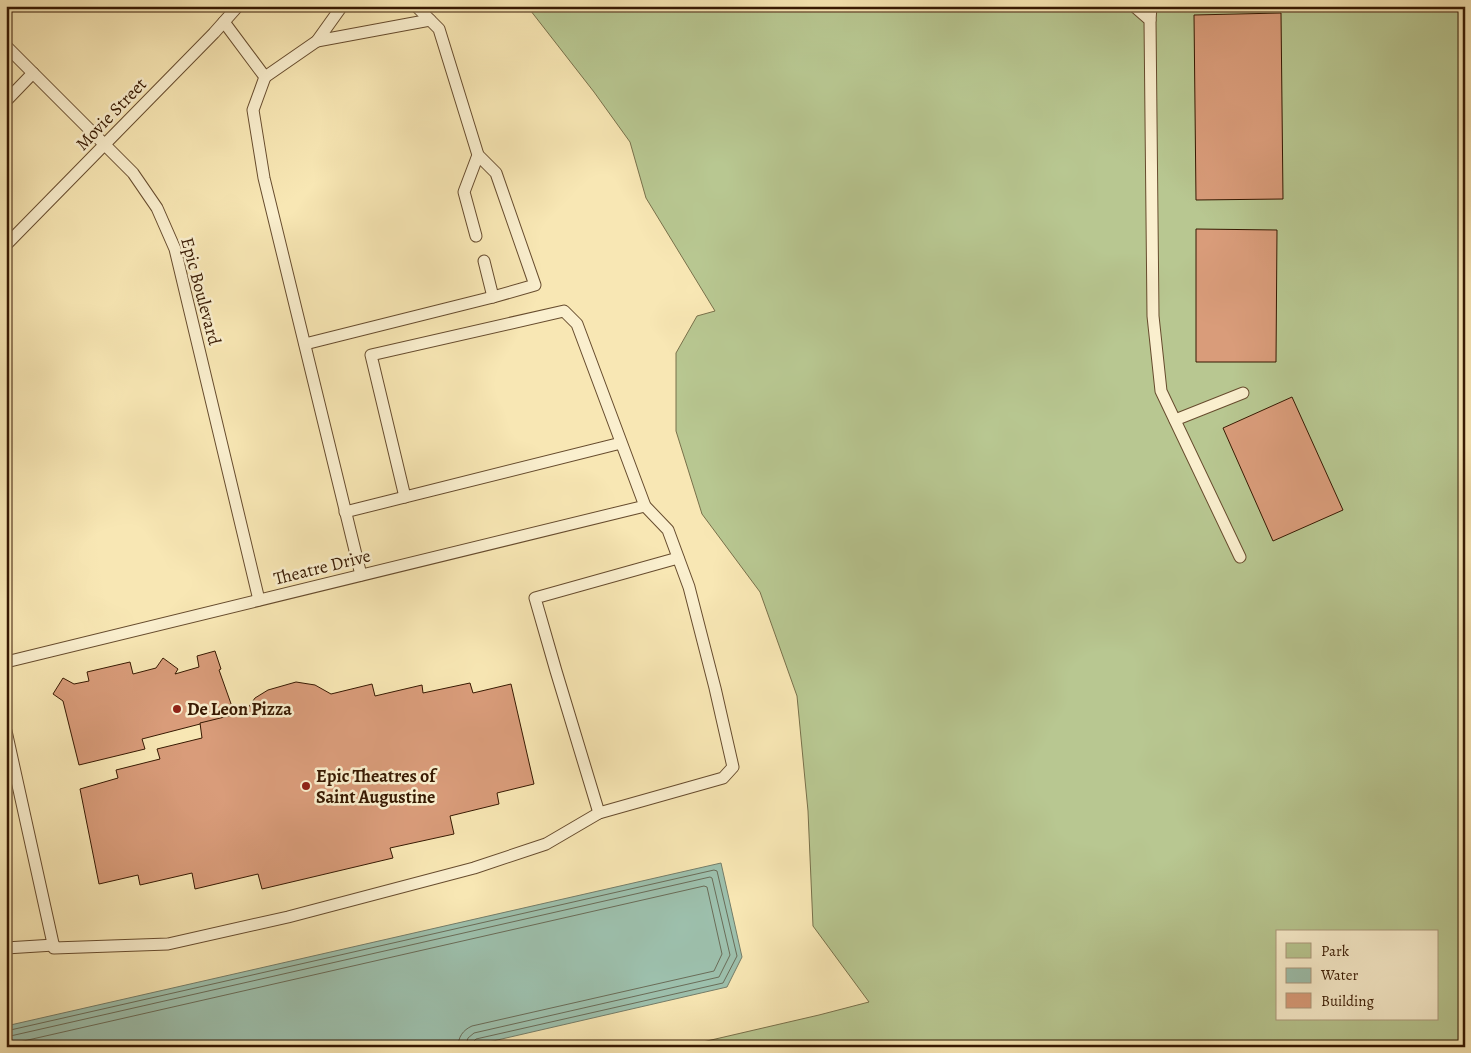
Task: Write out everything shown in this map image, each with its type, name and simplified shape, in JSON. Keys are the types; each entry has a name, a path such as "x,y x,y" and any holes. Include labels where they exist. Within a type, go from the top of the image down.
{"lane":[{"name":"Movie Street","path":"6,245 238,6"},
{"path":"342,6 317,41 266,77 253,110 264,178 361,575"},
{"path":"305,344 535,285 496,173 478,155 439,29 416,6"},
{"path":"1134,6 1150,20"},
{"path":"1151,6 1153,316 1161,391 1240,557"},
{"path":"317,41 430,20"},
{"path":"224,22 266,77"},
{"name":"Epic Boulevard","path":"6,46 134,173 157,208 175,249 259,600"},
{"path":"6,102 33,73"},
{"path":"476,236 464,192 478,155"},
{"path":"484,261 493,297"},
{"path":"6,731 54,948 168,944 288,917 474,868 546,844 599,813 723,778 733,767 689,587 668,530 645,506 576,324 564,311 371,355 405,497"},
{"path":"1175,420 1243,393"},
{"path":"345,512 622,443"},
{"name":"Theatre Drive","path":"6,662 645,506"},
{"path":"599,813 536,598 678,558"},
{"path":"6,948 54,945"}],"green space":[{"path":"527,6 1465,6 1465,1047 681,1047 869,1002 813,926 808,811 797,696 760,592 702,514 676,431 676,353 697,316 715,311 646,198 630,142"}],"water":[{"path":"721,863 742,957 727,987 467,1047 6,1047 6,1026"}],"building":[{"path":"1281,13 1283,199 1196,200 1194,15"},
{"path":"1196,229 1277,230 1276,362 1196,362"},
{"path":"1292,397 1343,510 1273,541 1223,428"},
{"path":"215,651 221,669 219,670 235,715 142,739 145,749 79,765 63,701 53,694 63,678 74,684 89,681 87,672 130,662 133,674 156,668 163,658 178,669 175,674 199,667 197,656"},
{"name":"Epic Theatres of Saint Augustine","path":"296,682 315,685 331,694 372,684 375,696 422,685 423,693 470,683 473,693 511,684 534,784 497,793 499,804 450,816 454,834 390,848 393,858 262,889 258,874 195,889 192,873 140,885 138,875 99,884 80,789 118,778 116,770 160,759 157,749 202,738 200,723 245,712 255,698 268,690"}],"place":[{"name":"De Leon Pizza","path":"177,709"},
{"name":"Epic Theatres of Saint Augustine","path":"306,786"}]}
